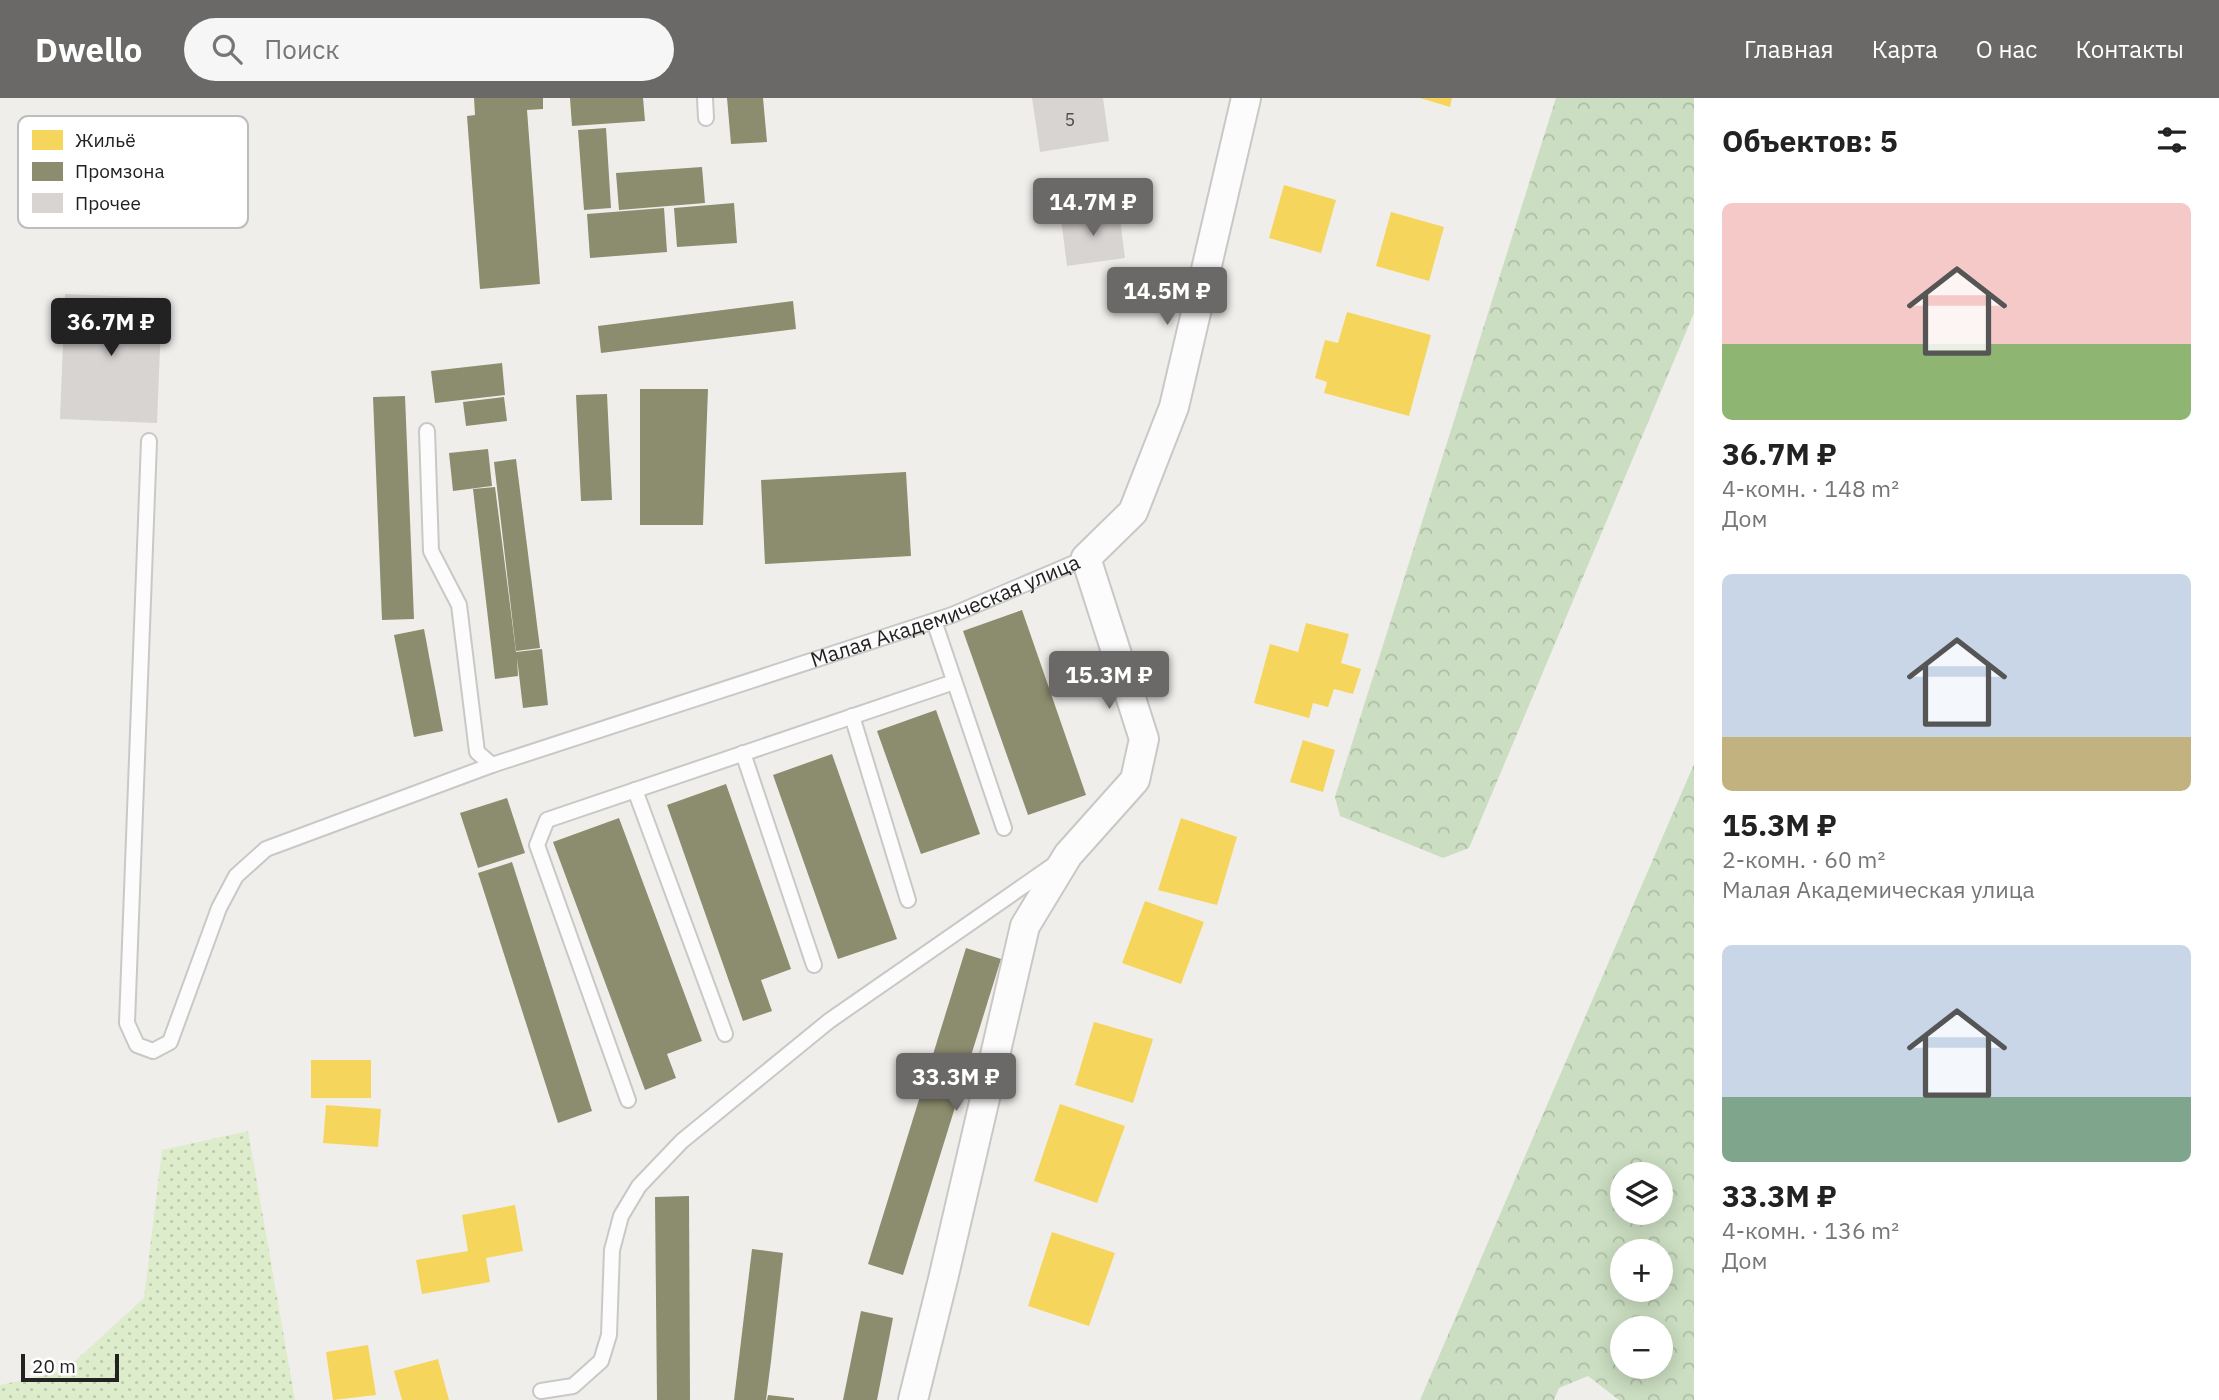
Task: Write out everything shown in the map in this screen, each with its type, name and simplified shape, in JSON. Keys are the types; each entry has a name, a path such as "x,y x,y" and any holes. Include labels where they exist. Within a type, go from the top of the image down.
{"street":[{"name":"Малая Академическая улица","path":"1086,558 1133,512 1174,407 1246,98"},
{"path":"913,1400 1025,926 1068,855 1135,780 1144,739 1086,558"}],"lane":[{"path":"705,98 706,118"},
{"path":"427,431 431,551 459,605 477,752 492,765"},
{"name":"Малая Академическая улица","path":"149,441 127,1023 137,1045 153,1051 170,1042 219,908 236,876 266,849 492,765 952,615 1086,558"},
{"path":"934,621 1004,828"},
{"path":"628,1100 537,845 547,820 954,682"},
{"path":"852,716 908,900"},
{"path":"743,753 814,965"},
{"path":"635,790 725,1034"},
{"path":"541,1391 573,1386 601,1361 609,1335 612,1250 621,1216 639,1186 682,1141 829,1021 1068,855"}],"green space":[{"path":"1556,98 1694,98 1694,313 1469,848 1443,858 1340,816 1335,797"},
{"path":"1694,764 1694,1400 1619,1400 1588,1376 1559,1388 1554,1400 1420,1400"},
{"path":"248,1131 295,1400 0,1400 0,1385 64,1371 144,1298 162,1150"}],"building: Жильё":[{"path":"1420,98 1452,98 1450,107"},
{"path":"1284,185 1336,200 1321,253 1269,238"},
{"path":"1391,212 1444,227 1429,281 1376,266"},
{"path":"1347,312 1431,335 1409,416 1324,393 1327,382 1315,378 1325,340 1338,343"},
{"path":"1306,623 1349,634 1341,663 1361,669 1353,694 1334,689 1328,707 1313,703 1309,718 1254,703 1270,644 1298,652"},
{"path":"1303,740 1335,750 1323,792 1290,782"},
{"path":"1181,818 1237,837 1217,905 1158,890"},
{"path":"1145,901 1204,922 1181,984 1122,963"},
{"path":"1094,1022 1153,1039 1133,1103 1075,1085"},
{"path":"311,1060 371,1060 371,1098 311,1098"},
{"path":"1060,1104 1125,1126 1097,1203 1034,1181"},
{"path":"326,1105 381,1109 378,1147 323,1143"},
{"path":"515,1205 523,1251 486,1258 490,1282 422,1294 416,1260 468,1251 462,1215"},
{"path":"1052,1232 1115,1253 1089,1326 1028,1306"},
{"path":"368,1345 376,1395 333,1400 326,1352"},
{"path":"438,1359 449,1400 402,1400 394,1371"}],"building: Промзона":[{"path":"474,98 543,98 543,109 527,110 540,284 480,289 467,116 475,115"},
{"path":"570,98 643,98 645,121 572,126"},
{"path":"727,98 763,98 767,142 731,144"},
{"path":"606,128 611,208 584,210 578,130"},
{"path":"702,167 705,203 619,210 616,173"},
{"path":"734,203 737,243 677,247 674,208"},
{"path":"664,208 667,252 590,258 587,214"},
{"path":"793,301 796,329 601,353 598,326"},
{"path":"502,363 505,395 435,403 431,371"},
{"path":"640,389 708,389 703,525 640,525"},
{"path":"607,394 612,500 581,501 576,395"},
{"path":"405,396 414,619 382,620 373,397"},
{"path":"504,397 507,421 466,426 463,402"},
{"path":"488,449 492,486 453,491 449,453"},
{"path":"516,459 540,648 516,651 494,462"},
{"path":"906,472 911,556 765,564 761,480"},
{"path":"495,487 516,652 542,649 548,705 523,708 517,658 518,676 495,679 473,489"},
{"path":"1022,610 1086,795 1028,815 963,631"},
{"path":"424,629 443,731 414,737 394,635"},
{"path":"936,710 980,834 921,854 877,731"},
{"path":"832,754 897,939 838,959 773,775"},
{"path":"726,784 791,969 761,980 772,1011 743,1021 667,805"},
{"path":"507,798 525,853 478,868 460,813"},
{"path":"619,818 702,1041 667,1054 676,1078 645,1090 553,842"},
{"path":"512,862 592,1111 558,1123 478,873"},
{"path":"966,948 1001,959 903,1275 868,1264"},
{"path":"689,1196 690,1400 657,1400 655,1197"},
{"path":"752,1249 783,1253 771,1361 766,1400 734,1400"},
{"path":"861,1311 893,1318 877,1400 843,1400"},
{"path":"768,1395 794,1398 794,1400 767,1400"}],"building: Прочее":[{"path":"1032,98 1103,98 1109,141 1040,152"},
{"path":"1119,211 1125,258 1067,266 1061,219"},
{"path":"65,294 162,298 157,423 60,419"}]}
